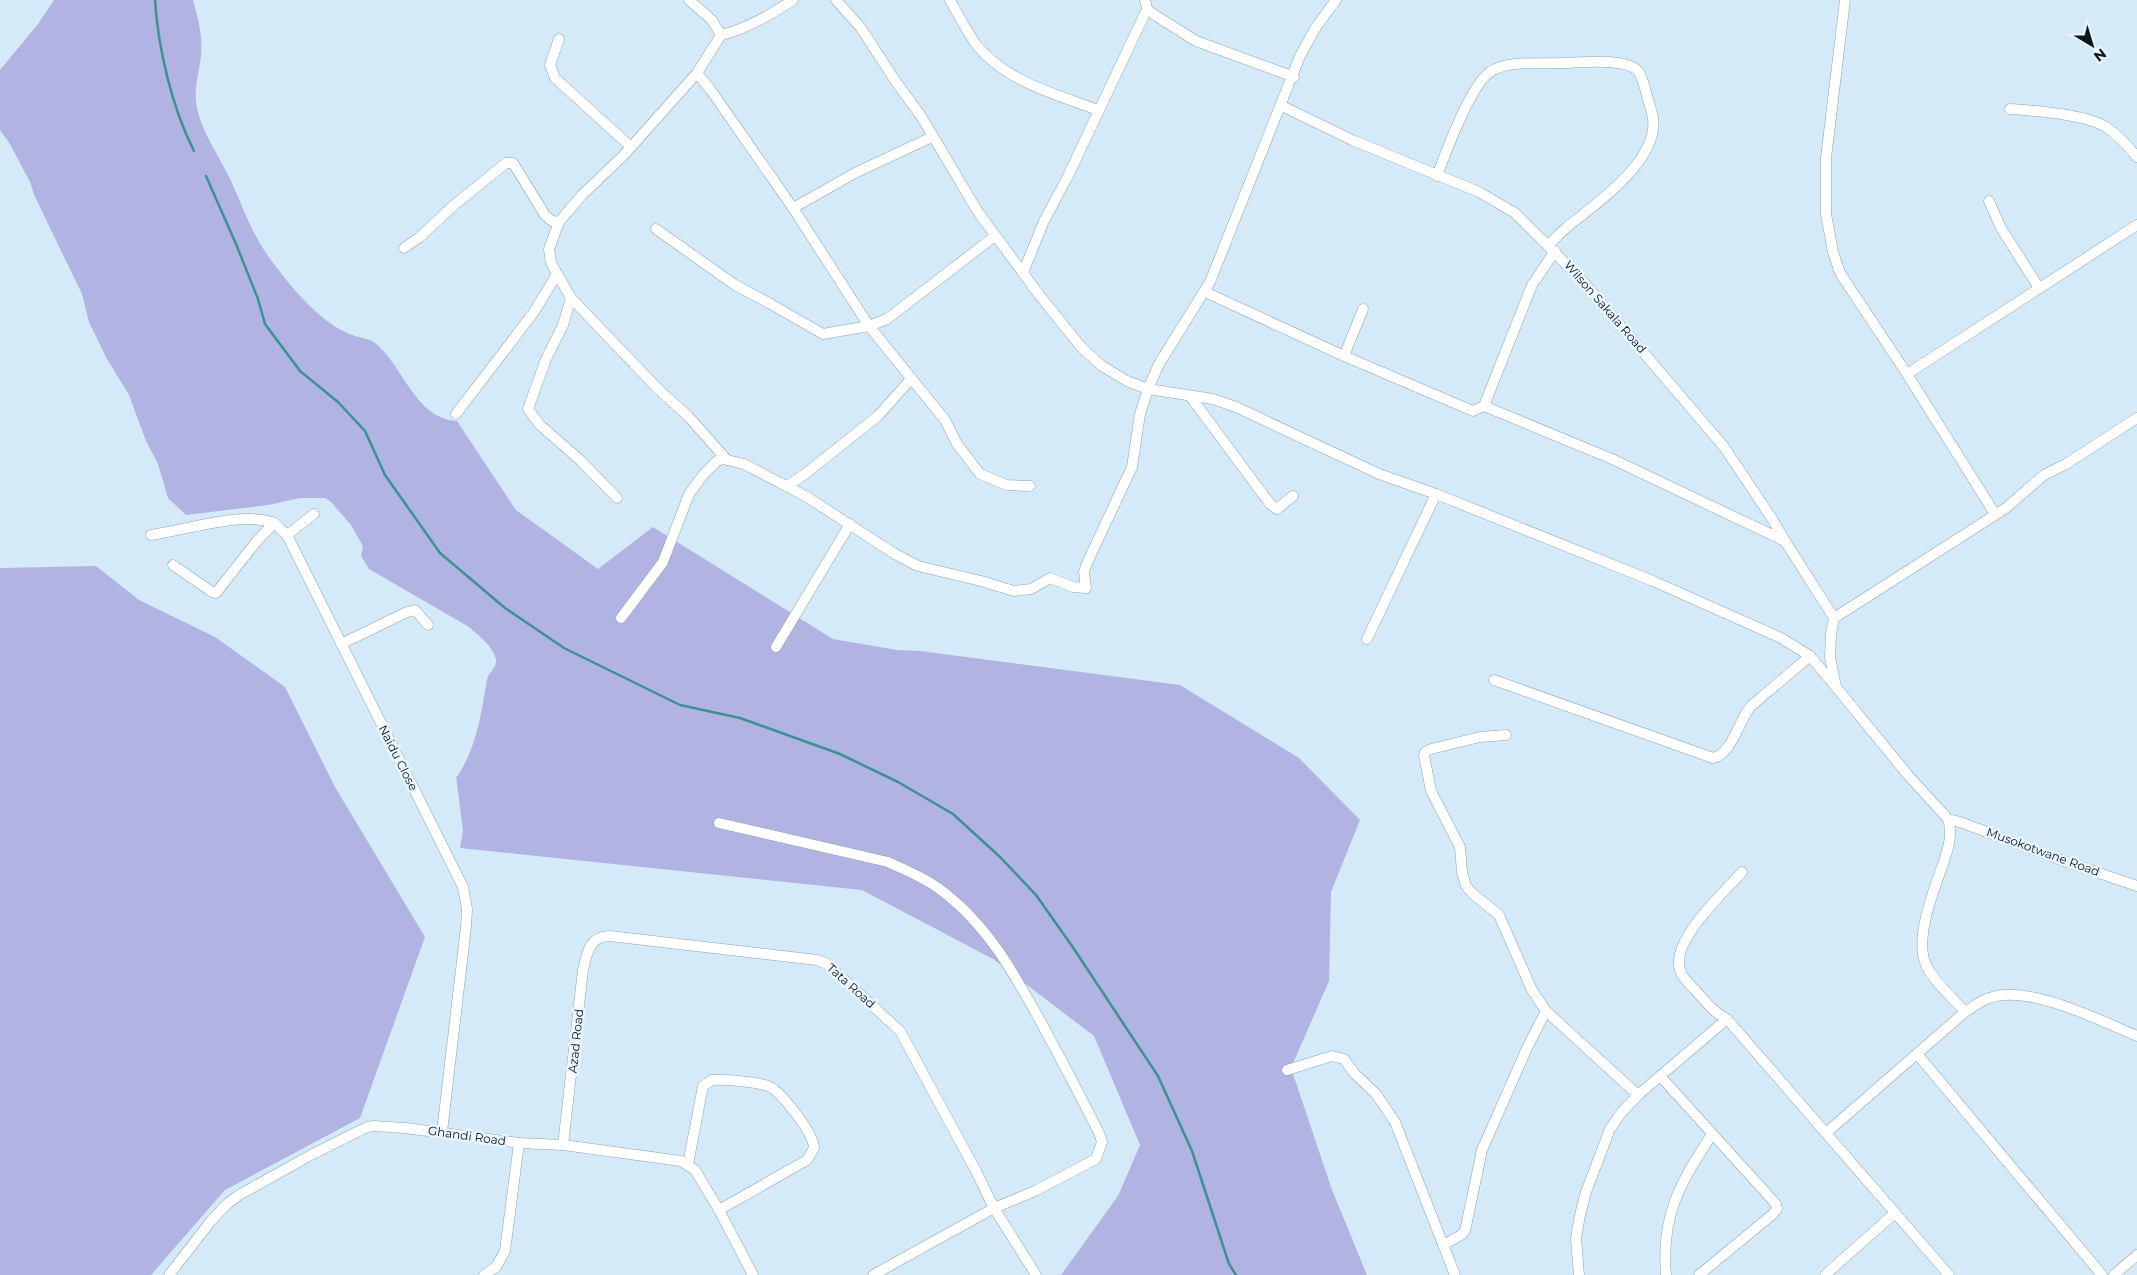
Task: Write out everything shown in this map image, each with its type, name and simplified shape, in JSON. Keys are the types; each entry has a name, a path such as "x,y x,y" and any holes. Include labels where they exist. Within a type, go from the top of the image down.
{"street":[{"path":"689,0 712,20 721,35"},
{"path":"727,460 688,416 658,389 571,298 551,263 549,250 559,222 697,73 721,35 735,32 781,8 792,0"},
{"path":"836,0 861,28 896,82 921,116 978,212 1023,274 1082,348 1118,377 1148,389 1213,399 1236,407 1379,474 1436,494 1653,580 1781,638 1810,656 1907,774 1948,819 1951,828 1950,840 1930,903 1923,954 1926,965 1932,975 1965,1012"},
{"path":"621,618 663,562 689,494 713,464 717,461 727,460 744,464 787,486 895,554 918,566 1014,591 1031,589 1050,578 1072,587 1086,588 1084,572 1087,563 1132,467 1140,414 1148,389 1159,364 1205,292 1294,77 1300,56 1336,0"},
{"path":"1845,0 1826,158 1828,230 1840,273 1907,374 1995,514"},
{"path":"951,1 976,43 998,66 1024,82 1098,110"},
{"path":"1023,274 1044,221 1098,110 1146,4 1196,41 1294,77"},
{"path":"559,39 550,65 555,78 630,146"},
{"path":"1437,176 1450,140 1478,83 1494,70 1514,65 1619,63 1631,66 1642,78 1654,122 1648,148 1616,187 1551,248 1532,285 1484,406"},
{"path":"697,73 710,88 794,208 870,326 944,420 957,444 980,474 1007,485 1030,486"},
{"name":"Wilson Sakala Road","path":"1282,106 1352,140 1479,192 1515,213 1551,248 1607,309 1724,447 1768,511 1834,618"},
{"path":"2010,109 2095,122 2116,135 2137,157"},
{"path":"794,208 855,173 932,137"},
{"path":"404,248 420,237 506,163 514,163 545,214 552,221 559,222"},
{"path":"1989,201 2004,234 2039,288"},
{"path":"1907,374 2137,224"},
{"path":"656,229 735,285 823,334 870,326 887,319 995,236"},
{"path":"456,414 534,312 557,274"},
{"path":"1205,292 1344,356 1472,411 1484,406 1612,459 1785,541"},
{"path":"571,298 563,324 546,359 528,409 540,425 581,461 617,498"},
{"path":"1344,356 1363,309"},
{"path":"787,486 878,416 911,379"},
{"path":"1190,396 1270,504 1277,509 1293,496"},
{"path":"1836,687 1830,657 1834,618 2006,508 2044,475 2066,464 2137,418"},
{"path":"1367,639 1436,494"},
{"path":"287,535 314,514"},
{"path":"151,535 232,521 274,523"},
{"path":"173,565 216,593 256,542 274,523"},
{"name":"Naidu Close","path":"274,523 287,535 442,844 466,897 466,927 442,1132"},
{"path":"776,647 850,524"},
{"path":"341,644 415,610 428,625"},
{"path":"1494,680 1714,758 1727,749 1750,706 1810,656"},
{"path":"1506,735 1480,737 1425,752 1424,759 1432,791 1460,847 1462,872 1466,886 1499,915 1527,982 1546,1011 1638,1095"},
{"name":"Musokotwane Road","path":"1948,819 2137,886"},
{"path":"719,823 888,862 913,873 938,888 966,911 992,941 1014,972 1088,1110 1102,1142 1096,1158 1035,1191 994,1208 873,1275"},
{"path":"1742,872 1694,925 1681,950 1678,962 1681,974 1713,1010 1727,1019 1949,1275"},
{"name":"Tata Road","path":"596,939 610,936 824,962 900,1031 994,1208 1036,1275"},
{"name":"Azad Road","path":"563,1146 583,970 590,944 596,939"},
{"path":"1826,1133 1918,1055 1965,1012 1989,998 2016,994 2029,996 2067,1008 2137,1036"},
{"path":"1443,1245 1461,1235 1464,1231 1484,1144 1527,1048 1546,1011"},
{"path":"1579,1275 1576,1238 1586,1192 1610,1129 1621,1113 1638,1095 1727,1019"},
{"path":"1918,1055 2102,1275"},
{"path":"1287,1070 1332,1056 1338,1056 1376,1094 1395,1122 1455,1275"},
{"path":"1661,1077 1772,1199 1776,1209 1699,1275"},
{"path":"719,1210 807,1160 814,1148 811,1134 778,1093 767,1085 712,1080 703,1086 688,1164 695,1170 719,1210 753,1275"},
{"name":"Ghandi Road","path":"169,1275 194,1242 227,1204 239,1195 357,1131 374,1126 442,1132 519,1144 563,1146 681,1161 688,1164"},
{"path":"1666,1275 1665,1240 1671,1213 1685,1179 1712,1134"},
{"path":"484,1275 500,1262 505,1251 519,1144"},
{"path":"1824,1275 1895,1212"},
{"path":"2114,1275 2137,1255"}],"shaded area":[{"path":"54,0 193,0 201,34 201,56 196,94 199,117 261,246 281,274 319,314 345,332 375,343 394,364 411,390 430,411 442,418 457,421 516,510 598,569 653,527 833,639 897,650 920,651 1180,685 1299,758 1360,820 1331,892 1329,981 1291,1068 1332,1190 1367,1275 1061,1275 1118,1196 1140,1145 1094,1036 993,959 862,890 460,848 463,831 456,776 464,766 474,742 487,680 496,663 495,655 485,642 469,627 369,569 361,556 363,546 351,525 331,502 325,498 300,498 268,505 186,515 168,498 158,464 146,441 129,395 107,359 89,322 82,294 35,197 30,182 10,144 0,130 0,70 38,24"},
{"path":"96,566 139,600 215,637 285,687 335,787 425,937 360,1118 225,1190 151,1275 0,1275 0,568"}],"waterway":[{"path":"155,0 159,38 167,77 179,116 194,151"},
{"path":"206,176 258,299 265,324 300,371 338,402 365,431 385,475 440,553 505,608 564,648 680,705 740,718 840,754 898,782 953,814 1000,857 1036,895 1158,1076 1192,1151 1229,1264 1236,1275"}]}
